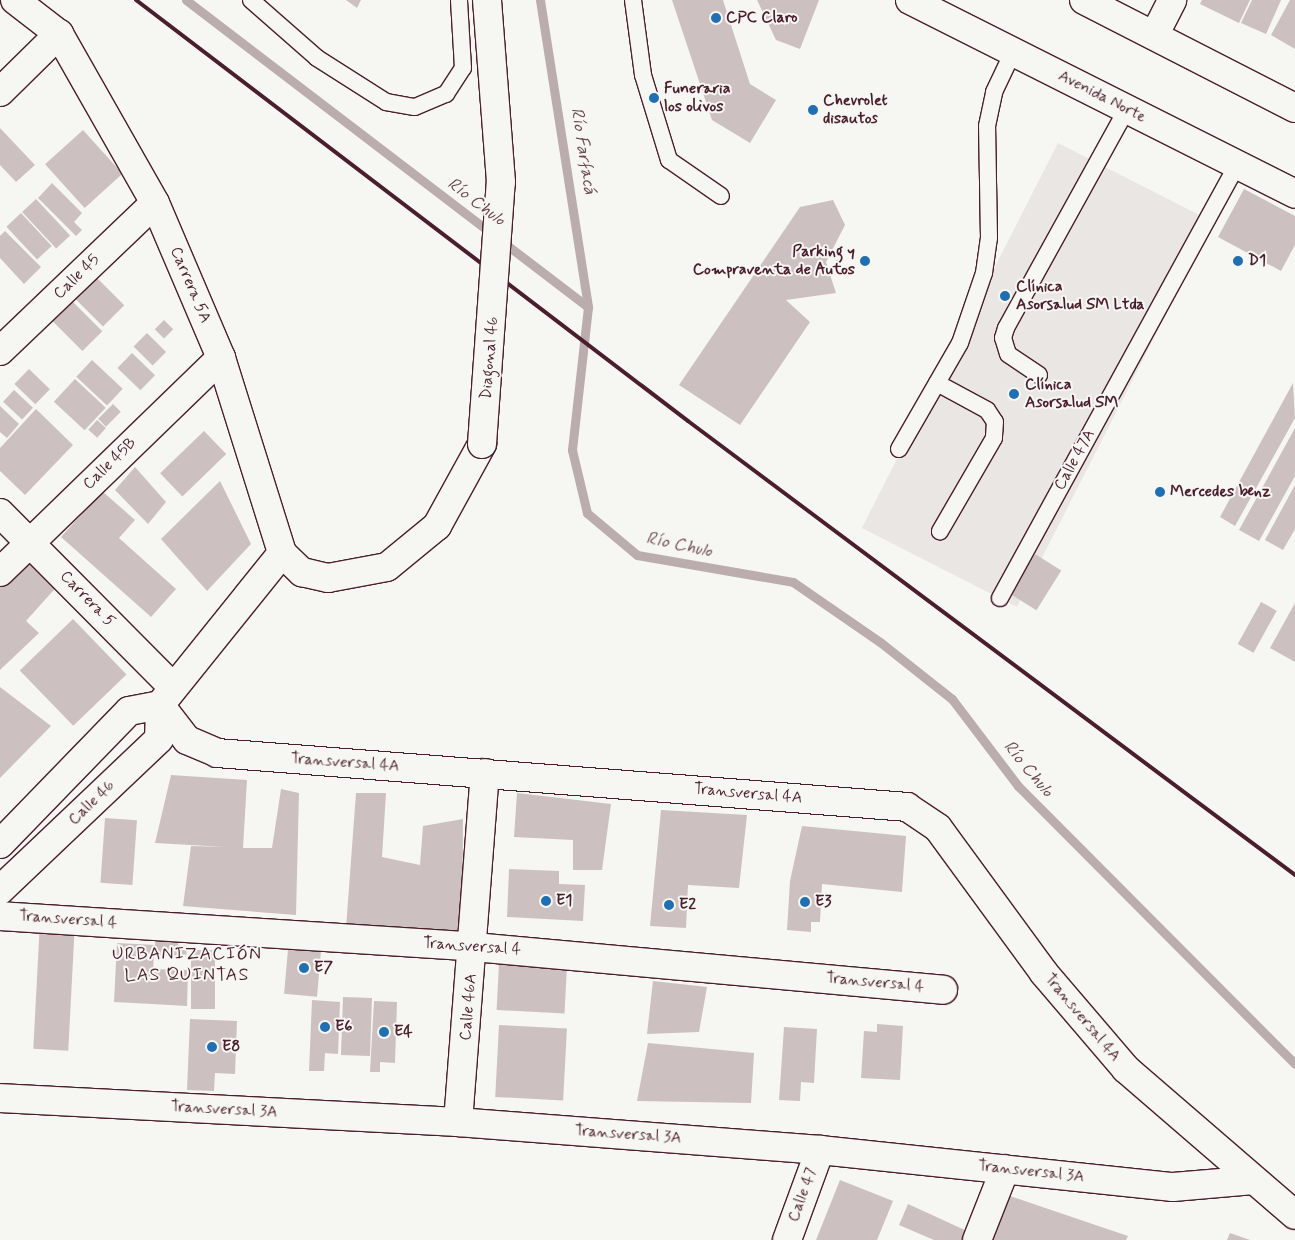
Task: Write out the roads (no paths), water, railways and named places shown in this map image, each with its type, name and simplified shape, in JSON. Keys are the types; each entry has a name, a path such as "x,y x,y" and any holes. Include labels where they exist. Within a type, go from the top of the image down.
{"street":[{"path":"0,92 59,34 15,0"},
{"name":"Diagonal 46","path":"282,553 302,572 328,578 388,567 437,526 482,444 501,182 487,0"},
{"name":"Avenida Norte","path":"910,0 1295,194"},
{"path":"1084,0 1155,34 1295,108"},
{"path":"1155,34 1172,0"},
{"name":"Carrera 5A","path":"59,34 155,203 221,358 282,553"},
{"name":"Calle 45","path":"0,351 155,203"},
{"name":"Calle 45B","path":"0,572 221,358"},
{"name":"Carrera 5","path":"0,513 30,541 166,696"},
{"path":"0,844 129,711 166,696 282,553"},
{"name":"Transversal 4A","path":"166,696 187,740 217,754 485,773 907,807 938,828 1044,973 1126,1069 1254,1180"},
{"name":"Calle 46","path":"0,890 160,738 166,696"},
{"name":"Calle 46A","path":"458,1122 474,947 485,773"},
{"name":"Transversal 4","path":"0,916 474,947 943,990"},
{"name":"Transversal 3A","path":"0,1098 458,1122 820,1150 1173,1187 1254,1180"},
{"name":"Calle 47","path":"787,1240 820,1150"},
{"path":"977,1240 1006,1169"},
{"path":"1254,1180 1295,1215"}],"lane":[{"path":"251,0 317,58 386,102 415,106 446,94 463,68 459,0"},
{"path":"633,0 643,75 669,160 721,196"},
{"path":"899,449 960,343 984,273 989,238 987,126 994,92 1012,52"},
{"path":"1039,375 1008,354 1003,338 1006,328 1127,109"},
{"name":"Calle 47A","path":"1000,598 1237,165"},
{"path":"937,383 987,410 995,422 994,438 940,531"}],"waterway":[{"name":"Río Chulo","path":"186,0 588,307 572,450 587,513 637,555 793,582 880,642 952,699 1018,786 1295,1064"},
{"name":"Río Farfacá","path":"540,0 588,307"}],"railway":[{"path":"136,0 688,421 1295,875"}],"place":[{"name":"CPC Claro","path":"716,18"},
{"name":"Funeraria los olivos","path":"654,98"},
{"name":"Chevrolet disautos","path":"813,110"},
{"name":"Parking y Compraventa de Autos","path":"865,261"},
{"name":"D1","path":"1238,261"},
{"name":"Clínica Asorsalud SM Ltda","path":"1005,296"},
{"name":"Clínica Asorsalud SM","path":"1014,394"},
{"name":"Mercedes benz","path":"1160,492"},
{"name":"E1","path":"546,901"},
{"name":"E3","path":"805,902"},
{"name":"E2","path":"669,905"},
{"name":"E7","path":"304,968"},
{"name":"E6","path":"325,1027"},
{"name":"E4","path":"384,1032"},
{"name":"E8","path":"212,1047"}],"district":[{"name":"URBANIZACIÓN LAS QUINTAS","path":"187,965"}]}
